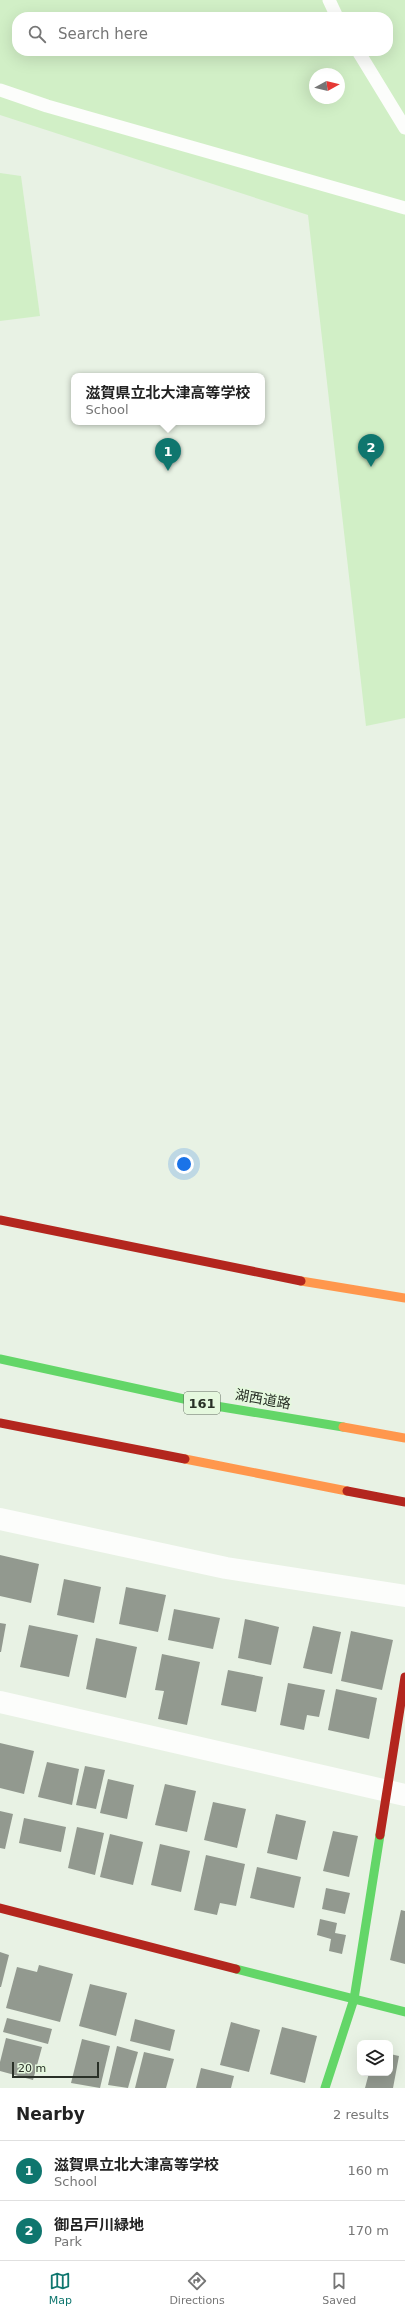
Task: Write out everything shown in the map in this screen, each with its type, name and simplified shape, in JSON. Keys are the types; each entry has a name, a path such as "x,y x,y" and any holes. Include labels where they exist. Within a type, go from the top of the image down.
{"main road":[{"path":"0,1220 294,1280 405,1298"},
{"name":"湖西道路","path":"0,1359 216,1406 405,1438"},
{"path":"0,1423 405,1502"},
{"path":"325,2088 354,1999 396,1793 405,1677"},
{"path":"0,1908 405,2012"}],"street":[{"path":"0,1520 226,1568 405,1596"},
{"path":"0,1702 396,1793"}],"lane":[{"path":"329,0 335,12"},
{"path":"361,56 405,128"},
{"path":"0,90 47,106 405,208"}],"green space":[{"path":"0,0 405,0 405,718 366,726 308,215 0,115"},
{"path":"0,173 21,176 40,316 0,321"}],"building":[{"path":"0,1555 39,1564 31,1603 0,1596"},
{"path":"64,1579 101,1587 94,1623 57,1615"},
{"path":"126,1587 166,1595 158,1632 119,1624"},
{"path":"174,1609 220,1618 213,1649 168,1640"},
{"path":"245,1619 279,1627 271,1665 238,1658"},
{"path":"0,1623 6,1624 1,1652 0,1652"},
{"path":"29,1625 78,1635 69,1677 20,1667"},
{"path":"313,1626 341,1632 332,1674 303,1668"},
{"path":"351,1631 393,1640 382,1690 341,1681"},
{"path":"96,1638 137,1647 126,1698 86,1689"},
{"path":"162,1654 200,1662 187,1725 158,1719 164,1691 155,1690"},
{"path":"228,1670 263,1677 256,1712 221,1705"},
{"path":"288,1683 325,1690 319,1717 307,1715 304,1730 280,1725"},
{"path":"336,1689 377,1698 369,1739 328,1730"},
{"path":"0,1743 34,1751 24,1794 0,1788"},
{"path":"47,1762 79,1769 72,1805 38,1797"},
{"path":"85,1766 105,1770 96,1809 76,1805"},
{"path":"108,1779 134,1785 127,1819 100,1813"},
{"path":"165,1784 196,1791 187,1832 155,1825"},
{"path":"213,1802 246,1809 237,1848 204,1840"},
{"path":"0,1811 13,1814 5,1849 0,1848"},
{"path":"276,1814 306,1821 297,1860 267,1853"},
{"path":"24,1818 66,1827 61,1852 19,1843"},
{"path":"77,1827 104,1833 95,1875 68,1868"},
{"path":"333,1831 358,1836 349,1877 323,1871"},
{"path":"110,1834 143,1842 133,1885 100,1877"},
{"path":"160,1844 190,1851 181,1892 151,1885"},
{"path":"206,1855 245,1864 236,1906 220,1903 217,1915 194,1910"},
{"path":"257,1867 301,1877 294,1908 250,1898"},
{"path":"326,1888 350,1893 345,1914 322,1909"},
{"path":"401,1910 405,1911 405,1964 390,1960"},
{"path":"320,1919 337,1923 335,1933 346,1935 342,1954 329,1951 331,1939 317,1935"},
{"path":"0,1952 9,1955 1,1987 0,1987"},
{"path":"39,1965 73,1974 60,2022 6,2008 17,1967 37,1972"},
{"path":"90,1984 127,1993 116,2036 79,2026"},
{"path":"7,2018 52,2029 48,2044 3,2032"},
{"path":"135,2019 175,2030 170,2051 130,2041"},
{"path":"231,2022 260,2030 249,2072 220,2065"},
{"path":"282,2027 317,2036 305,2083 270,2074"},
{"path":"6,2038 42,2047 33,2080 0,2071 0,2062"},
{"path":"82,2039 110,2046 100,2088 71,2083"},
{"path":"117,2046 138,2052 128,2088 108,2085"},
{"path":"144,2052 174,2059 166,2088 135,2088"},
{"path":"393,2055 399,2056 393,2088 365,2088 368,2076 393,2076"},
{"path":"201,2068 234,2076 231,2088 196,2088"}],"traffic: fast":[{"path":"0,1359 216,1406 343,1427"},
{"path":"325,2088 354,1999 380,1835"},
{"path":"236,1969 405,2012"}],"traffic: slow":[{"path":"301,1281 405,1298"},
{"path":"343,1427 405,1438"},
{"path":"185,1459 347,1491"}],"traffic: jam":[{"path":"0,1220 301,1281"},
{"path":"0,1423 185,1459"},
{"path":"347,1491 405,1502"},
{"path":"380,1835 405,1677"},
{"path":"0,1908 236,1969"}],"place":[{"name":"御呂戸川緑地","path":"371,467"},
{"name":"滋賀県立北大津高等学校","path":"168,471"}]}
